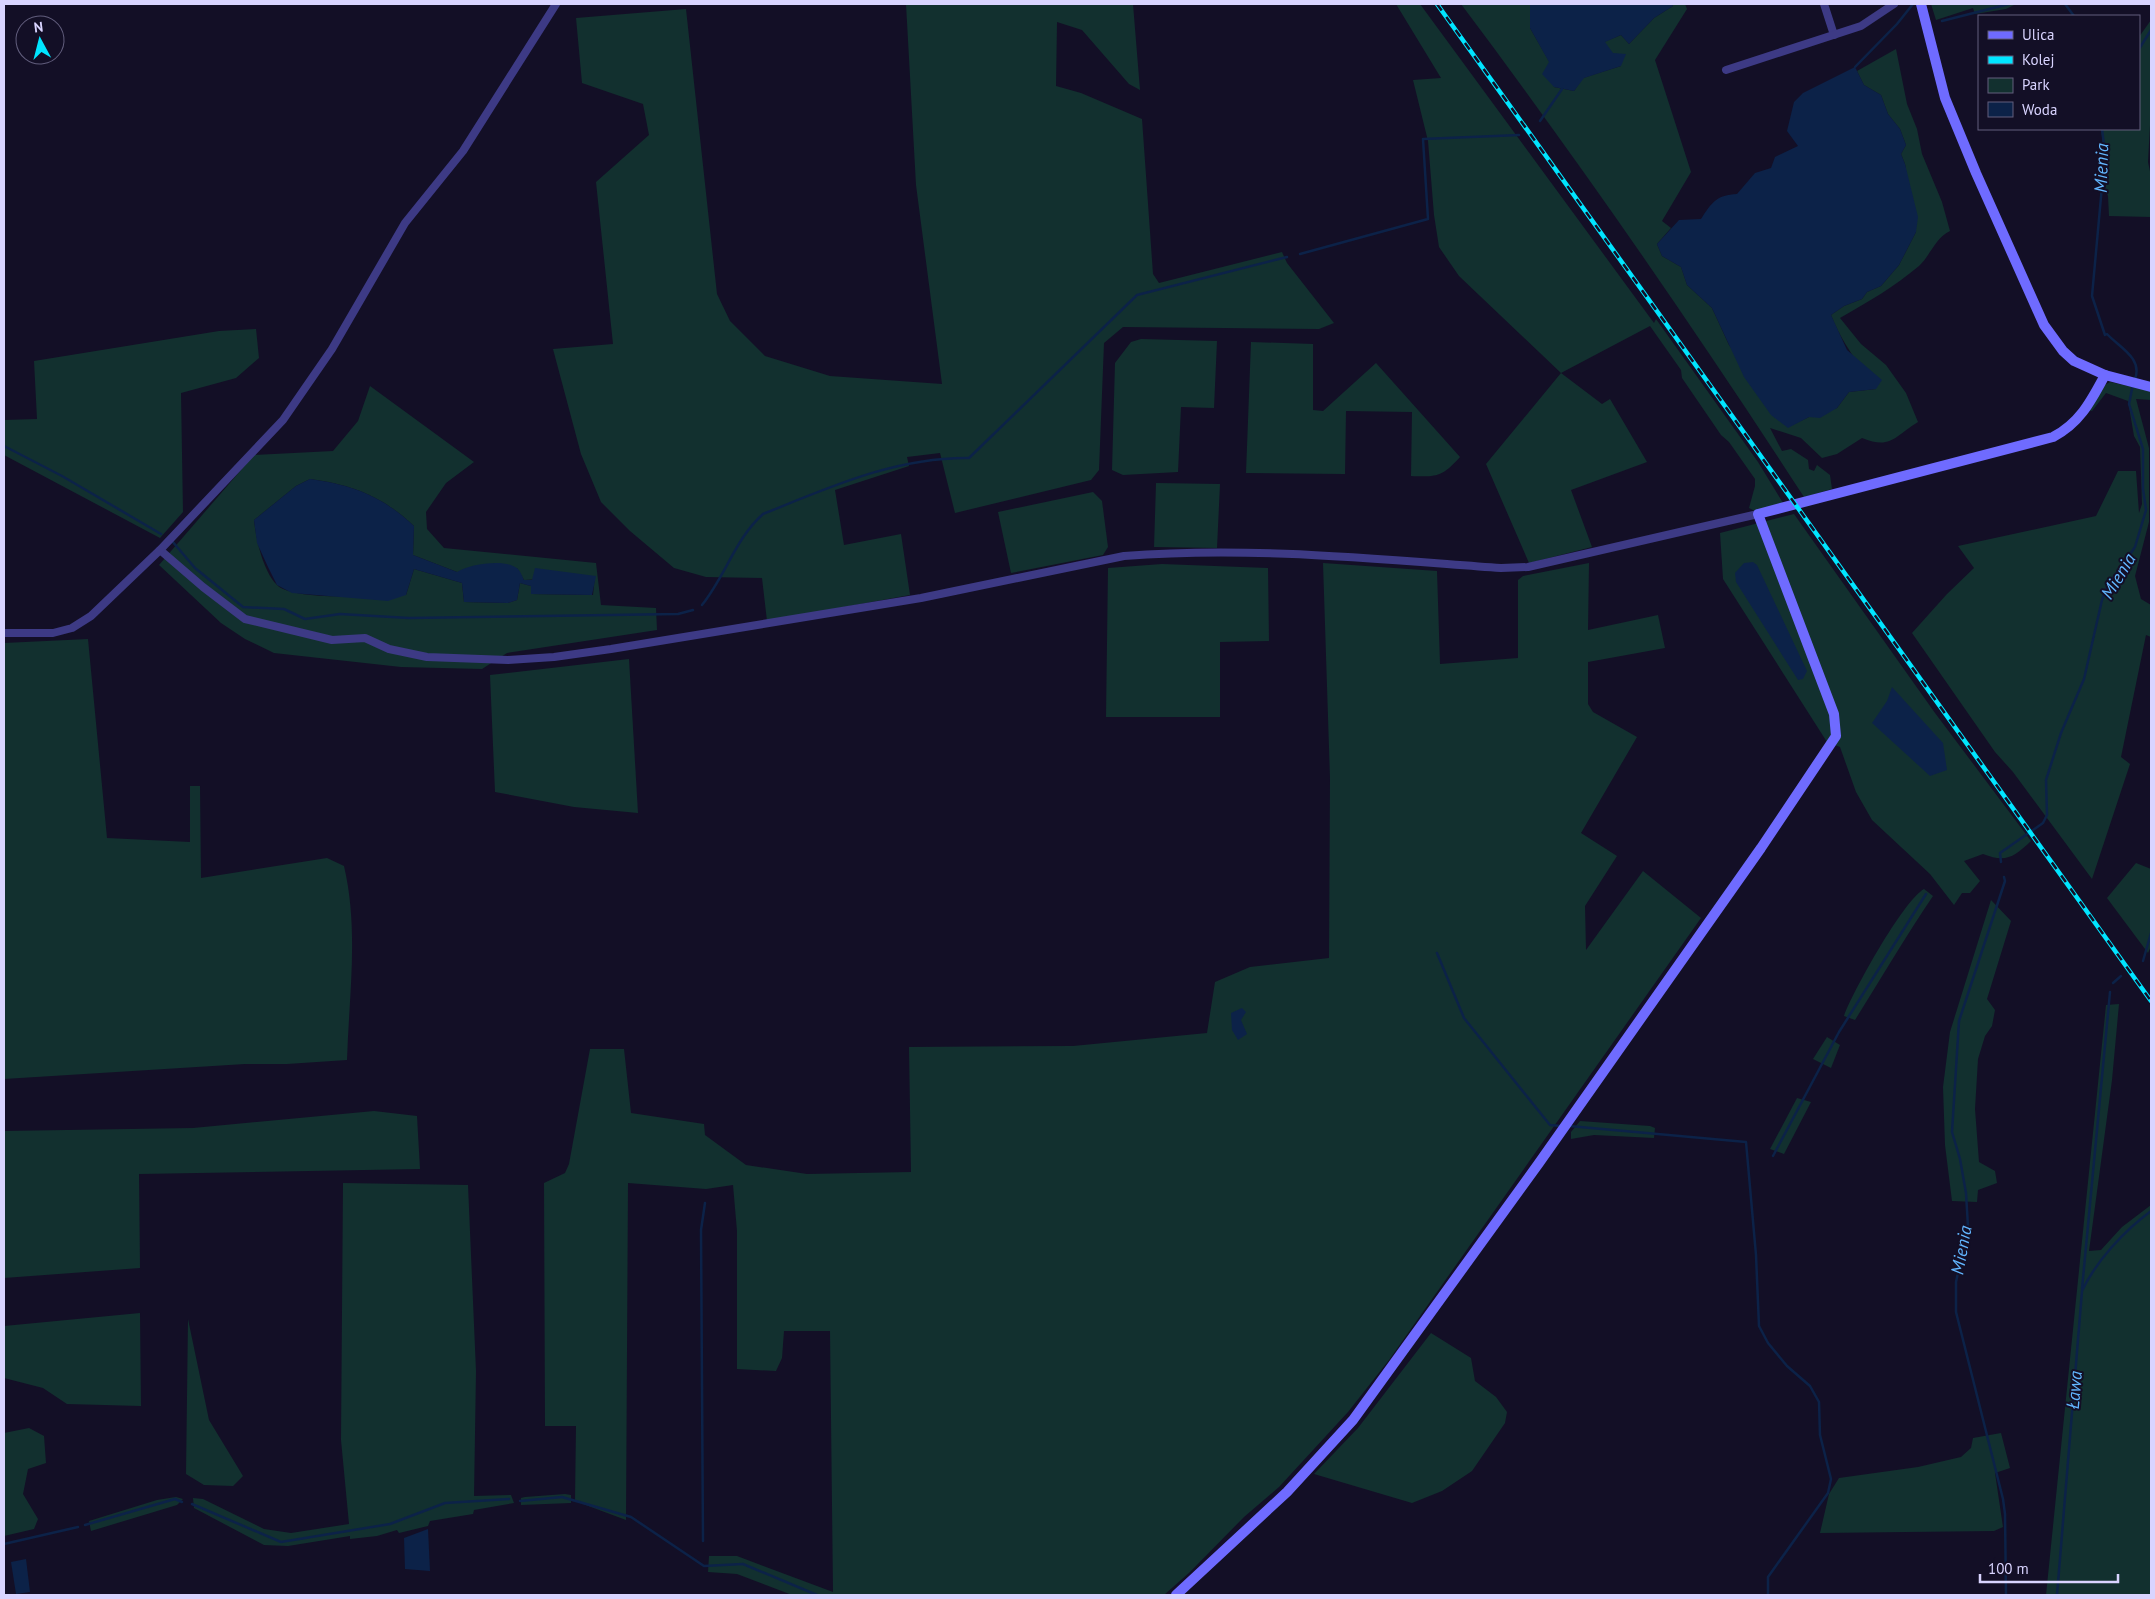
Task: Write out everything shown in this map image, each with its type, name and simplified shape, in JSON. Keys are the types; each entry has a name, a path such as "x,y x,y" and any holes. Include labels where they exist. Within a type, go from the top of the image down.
{"street":[{"path":"4,633 53,633 72,628 91,616 160,550 283,420 332,349 405,223 463,151 556,4"},
{"path":"1824,4 1834,35"},
{"path":"1726,70 1861,26 1894,4"},
{"path":"1921,4 1945,98 1976,173 2044,325 2063,351 2074,361 2105,375 2148,386"},
{"path":"160,550 203,587 245,619 332,640 365,638 389,648 427,657 508,660 554,657 921,598 1124,556 1156,554 1320,555 1501,568 1528,567 1758,514 2053,437 2072,426 2080,417 2105,375"},
{"path":"1176,1595 1287,1492 1352,1420 1569,1120 1761,848 1836,736 1834,714 1758,514"}],"green space":[{"path":"906,4 1133,4 1140,90 1129,84 1082,30 1057,22 1056,86 1081,93 1142,119 1153,274 1159,283 1282,252 1287,263 1334,323 1319,329 1123,327 1104,343 1099,470 1091,480 955,513 940,453 907,457 909,466 835,490 844,545 901,534 910,595 767,621 762,578 706,577 674,568 630,531 601,502 581,454 553,349 613,344 596,182 649,135 643,104 582,83 576,18 686,9 717,294 730,321 765,356 830,376 942,384 916,185"},
{"path":"1396,4 1420,4 1654,323 1656,319 1758,462 1783,503 1755,511 1749,508 1755,479 1729,442 1721,435 1682,378 1681,370 1650,326 1561,373 1459,276 1439,247 1434,215 1428,141 1413,80 1441,78"},
{"path":"1461,4 1530,4 1530,28 1550,63 1554,87 1574,91 1583,78 1621,66 1604,42 1621,35 1629,44 1654,18 1673,6 1672,4 1685,4 1687,9 1655,60 1691,172 1662,221 1671,228 1657,244 1662,256 1681,267 1687,285 1712,308 1729,345 1788,427 1809,417 1837,408 1849,392 1876,389 1846,344 1831,315 1844,306 1862,299 1867,292 1881,286 1899,265 1916,232 1905,164 1901,154 1906,145 1900,129 1888,114 1881,95 1864,85 1857,71 1896,49 1907,104 1917,129 1922,154 1942,202 1950,231 1937,242 1923,262 1910,274 1840,318 1861,344 1886,365 1906,393 1918,422 1892,440 1880,443 1862,438 1837,454 1822,458 1801,438 1770,428 1782,451 1791,449 1808,460 1809,469 1814,471 1817,465 1830,475 1832,489 1804,497 1637,247"},
{"path":"1931,4 2016,4 2006,9 1975,14 1973,8 1936,20"},
{"path":"2151,20 2151,107 2148,162 2151,176 2151,217 2109,216 2108,196 2100,177 2104,153 2101,130 2140,130 2140,36"},
{"path":"256,329 259,358 236,378 181,393 183,512 160,538 4,455 4,420 37,419 34,361 219,331"},
{"path":"1141,339 1217,341 1214,408 1181,407 1178,472 1123,475 1112,470 1115,363 1131,342"},
{"path":"1251,342 1313,344 1313,410 1323,411 1376,363 1460,457 1448,469 1433,476 1411,476 1412,412 1346,411 1345,474 1246,473"},
{"path":"1561,373 1602,404 1610,399 1647,462 1571,490 1592,547 1529,563 1486,464"},
{"path":"2110,382 2151,391 2151,400 2136,399 2149,448 2149,522 2135,576 2141,599 2151,605 2151,637 2146,635 2121,757 2130,764 2092,879 2013,772 1995,752 1912,633 1947,594 1974,568 1958,546 2096,516 2118,471 2136,471 2139,513 2142,504 2140,447 2134,436 2128,401 2106,393 2092,411 2088,410 2103,386"},
{"path":"370,386 474,462 446,483 426,512 427,529 444,548 596,563 601,605 656,608 657,630 507,653 482,669 401,667 274,653 245,639 221,623 159,565 254,455 333,451 358,421","holes":["310,479 366,494 390,507 414,526 413,555 457,572 517,568 524,580 595,576 593,595 532,594 531,586 520,583 517,600 508,603 464,602 462,583 414,569 406,595 318,596 286,590 277,585 268,572 258,545 254,520 296,486"]},
{"path":"1156,483 1220,484 1217,548 1154,547"},
{"path":"1093,492 1102,501 1108,547 1103,555 1011,573 998,512"},
{"path":"1794,514 1935,713 2031,841 2020,851 2009,857 1998,858 1983,854 1964,861 1980,881 1970,893 1962,893 1954,905 1930,874 1872,820 1856,792 1840,747 1827,742 1723,579 1720,533"},
{"path":"1323,563 1437,571 1440,664 1518,658 1518,580 1523,576 1589,563 1588,630 1658,615 1665,648 1588,662 1588,704 1593,712 1637,737 1581,833 1617,856 1585,906 1586,950 1643,871 1701,918 1389,1360 1348,1412 1279,1487 1244,1517 1190,1572 1164,1595 792,1595 737,1574 708,1572 709,1556 737,1556 833,1592 830,1331 784,1331 782,1358 776,1371 737,1369 737,1231 733,1185 706,1189 628,1183 626,1520 575,1501 576,1426 545,1426 544,1183 565,1173 569,1164 590,1049 624,1049 631,1113 704,1124 705,1135 746,1165 807,1174 911,1172 909,1047 1073,1046 1207,1033 1215,982 1250,967 1329,958 1330,778"},
{"path":"1162,564 1268,568 1269,641 1220,642 1220,717 1106,717 1108,568"},
{"path":"88,639 107,838 190,842 190,786 200,786 201,878 327,858 344,866 349,890 352,938 347,1060 287,1064 245,1064 4,1079 4,643"},
{"path":"629,659 638,813 574,807 495,792 490,675"},
{"path":"2136,863 2151,869 2151,946 2148,953 2107,898"},
{"path":"1924,889 1933,896 1855,1020 1844,1016 1857,987 1892,928 1904,910"},
{"path":"1991,900 2011,921 1987,999 1995,1010 1992,1026 1985,1036 1978,1059 1975,1109 1979,1162 1995,1171 1997,1183 1978,1190 1977,1202 1952,1201 1945,1145 1943,1087 1950,1032"},
{"path":"2119,1004 2112,1080 2089,1251 2101,1250 2122,1227 2151,1205 2151,1595 2046,1595 2106,1005"},
{"path":"1827,1037 1840,1045 1831,1068 1813,1059"},
{"path":"1797,1098 1811,1102 1784,1154 1770,1149"},
{"path":"374,1111 417,1116 420,1169 139,1174 140,1268 4,1278 4,1131 193,1128"},
{"path":"1580,1121 1650,1126 1655,1128 1654,1138 1594,1135 1571,1139 1571,1132"},
{"path":"343,1183 468,1185 476,1371 474,1496 511,1495 514,1503 474,1510 473,1514 430,1521 428,1526 399,1533 397,1530 377,1536 350,1539 350,1536 288,1546 264,1545 194,1508 193,1498 203,1499 264,1529 291,1533 349,1524 341,1440"},
{"path":"140,1313 141,1406 67,1404 43,1388 4,1378 4,1326"},
{"path":"188,1319 209,1420 243,1476 233,1486 204,1485 186,1474"},
{"path":"1431,1333 1471,1358 1475,1381 1496,1397 1507,1412 1505,1423 1472,1471 1442,1491 1412,1503 1314,1474 1358,1428"},
{"path":"29,1428 44,1436 46,1463 28,1469 23,1494 38,1519 34,1529 4,1536 4,1433"},
{"path":"2001,1433 2010,1468 1995,1473 2003,1527 1994,1531 1820,1533 1829,1494 1839,1478 1918,1467 1961,1457 1971,1448 1973,1438"},
{"path":"571,1495 571,1503 521,1505 521,1498 525,1497"},
{"path":"176,1497 183,1499 177,1505 91,1531 89,1521 157,1500"}],"water":[{"path":"1530,4 1672,4 1673,6 1654,18 1629,44 1621,35 1605,42 1613,53 1626,54 1621,66 1584,78 1574,91 1554,87 1542,74 1549,62 1530,28"},
{"path":"1855,67 1864,85 1881,95 1888,114 1900,129 1906,145 1901,154 1918,217 1916,232 1899,265 1881,286 1867,292 1862,299 1844,306 1831,315 1847,350 1882,380 1876,389 1849,392 1837,408 1820,418 1809,417 1788,428 1771,415 1744,377 1712,308 1687,285 1681,267 1662,256 1657,244 1679,220 1701,219 1716,200 1724,196 1737,194 1755,173 1771,168 1775,157 1798,146 1787,131 1794,102 1803,93"},
{"path":"310,479 353,489 390,507 414,526 413,555 457,572 469,567 503,563 518,569 524,580 532,580 535,568 596,576 592,595 531,594 531,586 520,583 517,600 508,603 464,602 462,583 414,569 406,595 388,601 292,593 277,585 257,543 254,520 296,486"},
{"path":"1753,562 1757,565 1807,671 1803,679 1798,680 1736,582 1735,573 1744,563"},
{"path":"1892,687 1943,743 1947,770 1930,776 1872,723 1887,701"},
{"path":"1242,1008 1246,1012 1241,1020 1247,1034 1238,1040 1232,1030 1231,1013"},
{"path":"428,1529 430,1571 405,1569 404,1538"},
{"path":"26,1559 30,1592 16,1594 11,1562"}],"waterway":[{"path":"1855,67 1897,24 1913,4"},
{"path":"1942,21 2009,4"},
{"path":"2065,4 2073,15"},
{"name":"Mienia","path":"2140,47 2151,30"},
{"path":"1540,121 1562,89"},
{"name":"Mienia","path":"2102,130 2105,153 2092,296 2105,335 2107,334 2133,359 2137,372 2135,379"},
{"path":"1300,254 1428,219 1423,139 1519,135"},
{"path":"702,605 718,582 745,535 763,514 838,484 889,468 942,459 969,458 1137,295 1287,257"},
{"name":"Mienia","path":"2001,862 2000,853 2043,823 2047,815 2046,780 2061,733 2084,679 2102,600 2107,587 2135,547 2146,510 2143,489 2143,449 2129,404 2133,384"},
{"path":"4,446 62,476 161,534"},
{"path":"172,541 195,568 243,607 284,609 305,619 340,614 409,618 678,614 693,610"},
{"name":"Mienia","path":"2004,877 2005,881 1959,1021 1952,1132 1960,1159 1966,1193 1968,1227 1956,1282 1956,1312 2003,1499 2005,1514 2006,1595"},
{"path":"1773,1156 1839,1032 1926,894"},
{"path":"2143,961 2151,933"},
{"path":"1437,953 1464,1018 1550,1125 1561,1126"},
{"path":"2113,983 2121,976"},
{"path":"2082,1289 2110,992"},
{"path":"1569,1126 1746,1142 1756,1255 1759,1326 1768,1343 1787,1366 1810,1386 1819,1402 1820,1435 1831,1479 1828,1493 1768,1577 1768,1595"},
{"path":"703,1541 701,1230 705,1203"},
{"name":"Ława","path":"2057,1595 2082,1291 2095,1269 2112,1247 2151,1211"},
{"path":"520,1501 562,1497 631,1517 704,1566 743,1564 817,1595"},
{"path":"85,1525 175,1499 182,1502"},
{"path":"192,1504 281,1542 390,1524 445,1503 509,1499"},
{"path":"4,1544 78,1527"}],"railway":[{"path":"1437,4 2151,1001"}]}
